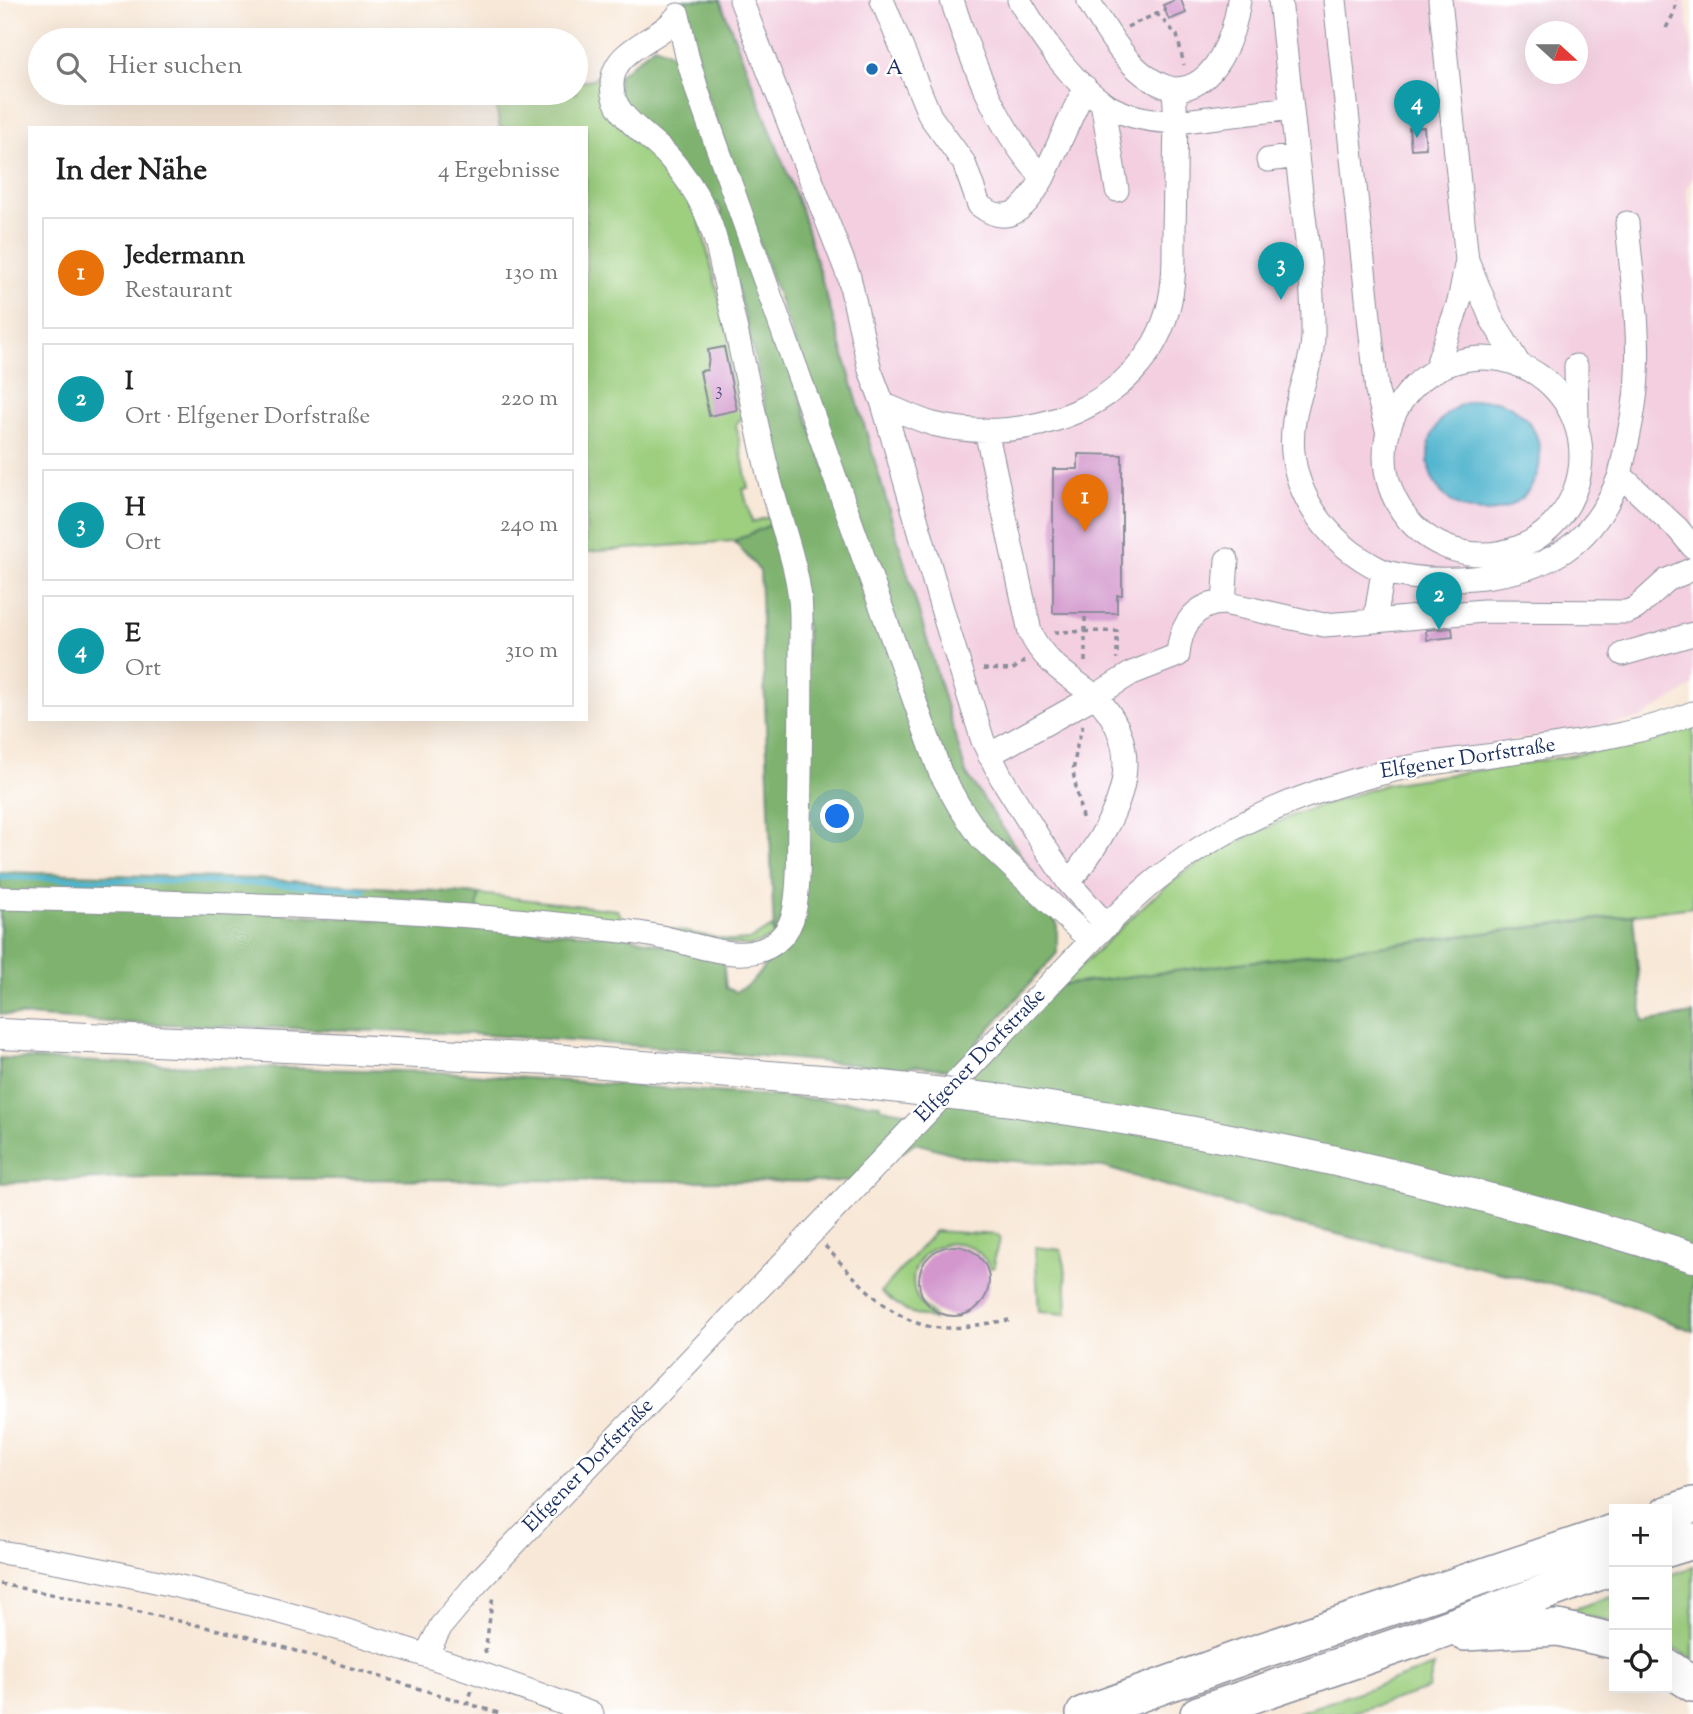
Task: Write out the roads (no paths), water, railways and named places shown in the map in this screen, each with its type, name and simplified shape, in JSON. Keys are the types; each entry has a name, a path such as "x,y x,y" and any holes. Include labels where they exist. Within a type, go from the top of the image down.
{"highway":[{"path":"1672,1512 1693,1506"},
{"path":"1084,1714 1243,1657 1609,1534"},
{"path":"1672,1547 1693,1541"},
{"path":"1198,1714 1426,1636 1609,1569"},
{"path":"1426,1636 1533,1628 1558,1629 1609,1641"},
{"path":"1672,1670 1693,1684"}],"main road":[{"path":"0,1034 551,1059 848,1082 1003,1100 1129,1119 1332,1160 1502,1202 1693,1257"}],"street":[{"path":"741,0 853,291 870,370 883,404 978,727 989,755 1013,798 1099,934"},
{"path":"882,0 930,116 964,163 979,205 997,214 1017,212 1027,204 1093,94"},
{"path":"952,0 990,98 1016,144 1042,178"},
{"path":"1019,0 1045,39 1093,94 1124,113 1142,119 1176,122 1292,108"},
{"path":"1088,2 1109,34 1139,70 1158,83 1181,88 1208,73 1222,54 1236,21 1238,0"},
{"path":"1280,0 1313,331 1311,355 1293,421 1295,468 1307,500 1334,537 1357,556 1382,570 1419,579 1444,580 1499,575 1542,564 1564,552 1590,529 1608,503 1620,475 1634,405 1637,340 1627,223"},
{"path":"1335,0 1377,391 1388,433"},
{"path":"1440,0 1468,260 1491,318 1520,366"},
{"path":"0,898 395,910 614,930 659,936 740,953 766,948 784,934 793,914 797,878 801,699 800,591 768,476 737,330 708,218 695,191 681,172 662,149 624,115 614,101 612,92 612,77 619,62 664,30 678,15 698,93 940,772 981,838 1099,934"},
{"path":"883,404 934,424 986,430 1012,429 1040,425 1086,407 1127,377 1160,330 1172,290 1176,122 1181,88"},
{"path":"1093,94 1117,190"},
{"path":"1268,160 1297,156"},
{"path":"1435,371 1459,302 1468,260"},
{"path":"1576,366 1580,456 1577,480 1572,496 1559,516 1543,534 1529,542 1507,551 1483,554 1467,553 1436,543 1423,534 1401,510 1393,496 1385,465 1388,433 1400,404 1410,391 1435,371 1448,365 1477,359 1492,359 1520,366 1534,373 1557,392 1566,404 1577,432"},
{"path":"986,430 1030,632 1048,660 1108,709 1118,727 1124,754 1123,788 1116,810 1105,833 1069,883"},
{"path":"1620,475 1678,529 1693,547"},
{"path":"1224,603 1227,560"},
{"path":"989,755 1132,673 1179,663 1183,630 1190,618 1206,605 1224,603 1324,625 1483,611 1627,612 1636,608 1667,580 1693,569"},
{"path":"1375,621 1382,570"},
{"path":"1623,654 1693,634"},
{"name":"Elfgener Dorfstraße","path":"426,1655 450,1613 502,1556 1099,934 1156,880 1252,819 1318,790 1389,771 1631,733 1693,713"},
{"path":"0,1552 108,1570 292,1614 479,1672 592,1714"}],"water":[{"path":"1484,400 1506,404 1524,416 1536,434 1540,456 1536,478 1524,496 1506,508 1484,512 1462,508 1444,496 1432,478 1428,456 1432,434 1444,416 1462,404"}],"waterway":[{"path":"0,877 273,884 364,890"}],"place":[{"name":"A","path":"872,69"},
{"name":"E","path":"1417,138"},
{"name":"H","path":"1281,300"},
{"name":"Jedermann","path":"1085,532"},
{"name":"I","path":"1439,630"}]}
